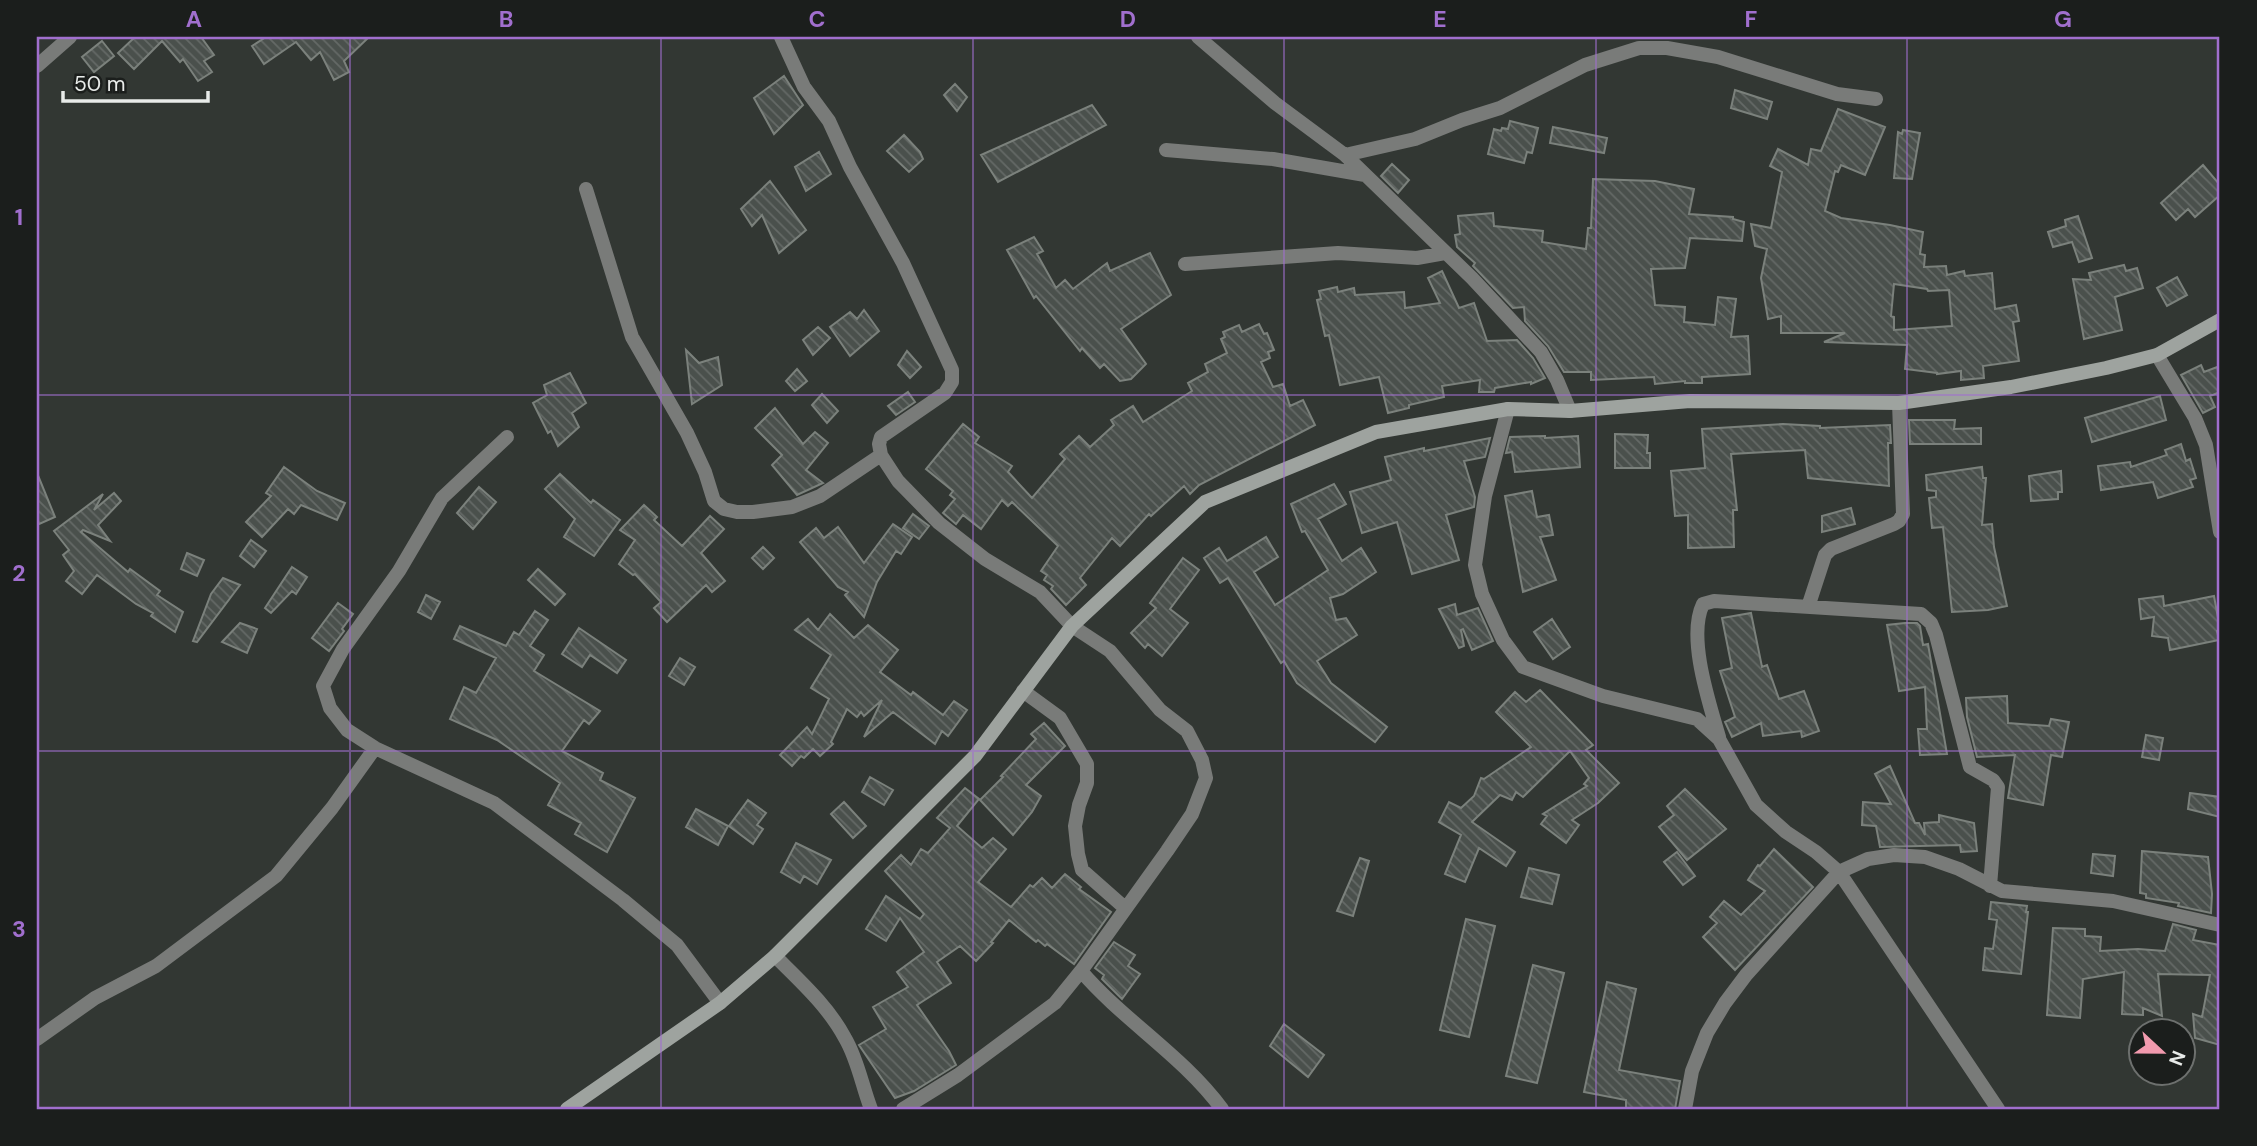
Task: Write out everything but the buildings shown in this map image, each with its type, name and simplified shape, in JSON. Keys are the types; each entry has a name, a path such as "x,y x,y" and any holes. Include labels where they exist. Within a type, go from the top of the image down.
{"main road":[{"path":"567,1109 720,1003 775,956 975,756 1072,626 1205,502 1376,432 1508,409 1570,411 1690,401 1899,403 2011,387 2157,355 2220,320"}],"street":[{"path":"37,66 70,37"},
{"path":"780,37 804,87 829,121 850,167 903,263 952,370 952,382 945,393 881,437 881,455 898,481 939,523 985,559 1040,592 1072,626 1110,651 1160,710 1187,731 1202,760 1206,778 1192,814 1081,971 1055,1003 958,1075 903,1109"},
{"path":"1198,37 1275,103 1345,155 1506,313 1541,352 1570,411"},
{"path":"1345,155 1415,139 1500,108 1585,65 1639,48 1667,48 1718,57 1810,87 1876,99"},
{"path":"1166,150 1273,159 1366,175"},
{"path":"586,189 632,337 687,433 705,472 714,501 724,509 737,512 792,507 820,496 881,455"},
{"path":"1185,264 1338,253 1417,258 1445,253"},
{"path":"2157,355 2204,438 2220,532"},
{"path":"1808,607 1825,555 1831,549 1894,524 1903,514 1899,403"},
{"path":"1508,409 1485,496 1475,565 1482,594 1503,640 1522,667 1603,696 1697,719 1719,738"},
{"path":"507,437 442,498 399,571 343,649 323,686 330,708 347,730 375,748 494,803 623,900 677,945 720,1003"},
{"path":"1990,886 1998,787 1993,780 1970,767 1931,623 1921,614 1714,601 1703,604 1698,614 1700,668 1719,738 1756,805 1786,832 1816,852 1839,872 1998,1109"},
{"path":"1023,691 1060,718 1087,764 1087,783 1075,825 1082,870 1125,908"},
{"path":"37,1039 95,998 156,966 276,876 332,808 375,748"},
{"path":"1685,1109 1692,1071 1707,1032 1725,1003 1746,975 1839,872 1868,859 1894,855 1925,857 1959,869 2002,891 2113,901 2220,925"},
{"path":"775,956 822,1005 846,1038 871,1109"},
{"path":"1081,971 1095,988 1192,1074 1222,1109"}]}
